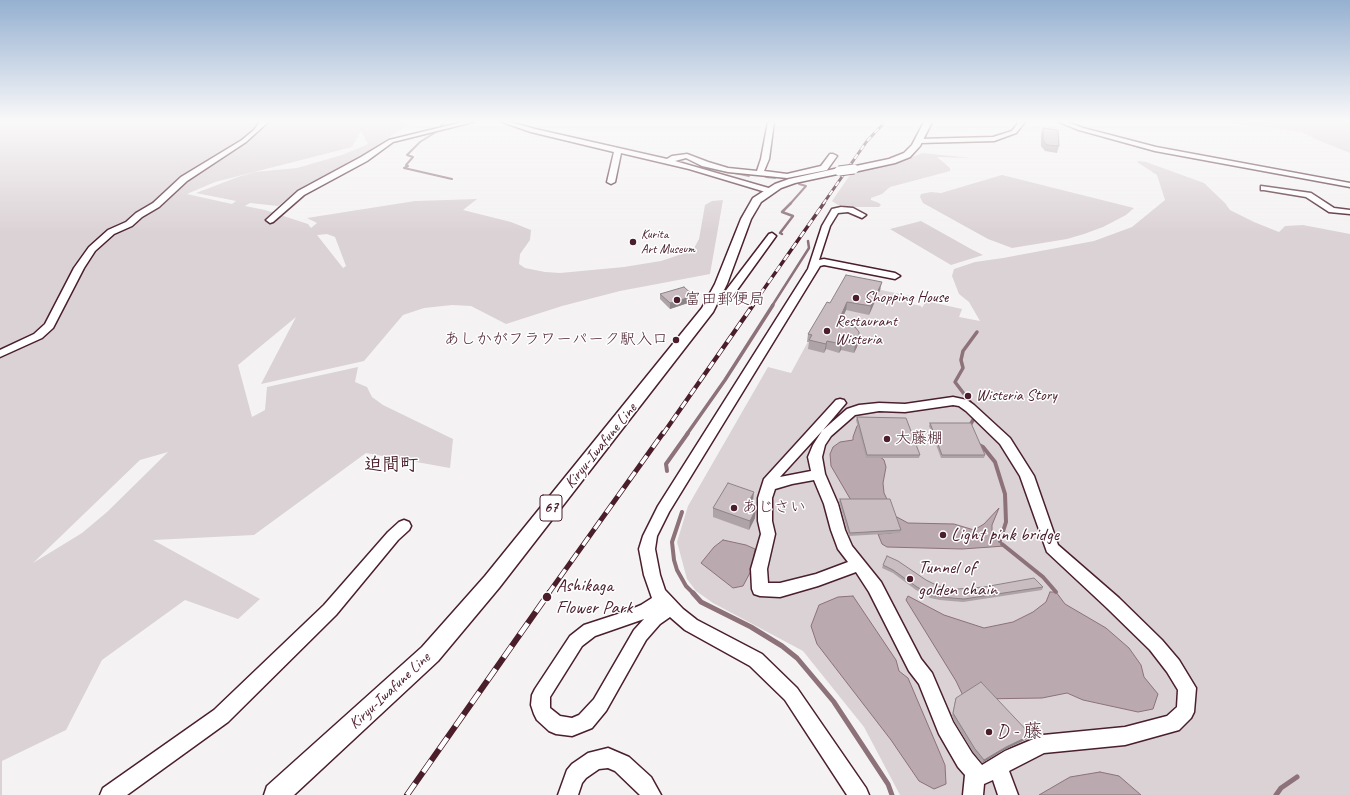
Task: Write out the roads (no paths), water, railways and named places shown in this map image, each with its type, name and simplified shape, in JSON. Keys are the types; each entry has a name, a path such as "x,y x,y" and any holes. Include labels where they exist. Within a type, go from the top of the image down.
{"main road":[{"name":"Kiryu-Iwafune Line","path":"276,795 385,698 447,636 492,582 694,328 715,297 752,206 757,200 769,191 796,179 854,169 896,159"}],"street":[{"path":"0,354 38,336 48,326 79,268 92,249 111,232 129,224 139,215 156,206 184,179 215,159"},
{"path":"270,220 301,193 364,159"},
{"path":"611,182 616,159"},
{"path":"656,159 717,175 769,191"},
{"path":"668,162 673,159"},
{"path":"694,159 705,164 728,170 787,176 824,168 831,159"},
{"path":"760,173 765,159"},
{"path":"1188,159 1308,195 1332,210 1350,212"},
{"path":"1265,182 1350,185"},
{"path":"859,795 791,694 756,660 691,625 658,593 648,560 647,549 650,536 663,510 818,266 826,226 835,211 841,209 850,210 862,215"},
{"path":"715,297 725,298 728,295 772,236"},
{"path":"818,266 846,266 895,276"},
{"path":"953,401 963,403 970,408 1005,441 1024,470 1034,494 1052,548 1108,598 1156,644 1173,666 1187,688 1185,712 1172,724 1125,736 1043,744 983,774 975,772 965,760 946,728 926,679 915,664 874,587 859,564 846,549 838,530 831,504 818,474 815,457 819,445 843,405 859,409 879,407 905,408 953,401"},
{"path":"843,405 771,479 765,498 765,521 768,534 759,569 760,589 780,590 818,580 859,564"},
{"path":"769,486 791,479 818,474"},
{"path":"110,795 221,716 324,615 393,536 404,526"},
{"path":"667,603 640,635 600,705 585,722 572,727 556,724 543,714 540,705 541,695 576,641 590,630 631,617 667,603"},
{"path":"568,795 574,777 580,771 595,760 608,758 622,764 644,784 651,795"},
{"path":"997,766 1008,795"},
{"path":"973,795 975,772"}],"waterway":[{"path":"411,159 406,165 408,166 404,168 452,179"},
{"path":"735,173 749,176"},
{"path":"766,177 775,178"},
{"path":"790,204 806,186 799,184"},
{"path":"782,234 780,233 793,216 782,212 790,204"},
{"path":"772,306 809,248 808,241"},
{"path":"687,434 725,380 773,305"},
{"path":"974,407 955,382 963,368 961,360 963,351 977,332"},
{"path":"969,427 976,415"},
{"path":"667,471 666,464 688,433"},
{"path":"979,445 983,447 995,462 1005,494 1006,522 1000,541"},
{"path":"682,512 672,542 674,560 677,570 686,586 693,593"},
{"path":"1002,544 1043,577 1056,592"},
{"path":"693,593 701,602 751,627 782,646 797,658 834,702 888,784 892,795"},
{"path":"1276,795 1281,788 1297,777"}],"railway":[{"path":"823,204 854,159"},
{"path":"752,306 824,203"},
{"path":"663,434 753,305"},
{"path":"548,594 663,433"},
{"path":"407,795 549,593"}],"place":[{"name":"Kurita Art Museum","path":"633,242"},
{"name":"Shopping House","path":"856,298"},
{"name":"富田郵便局","path":"677,300"},
{"name":"Restaurant Wisteria","path":"827,331"},
{"name":"あしかがフラワーパーク駅入口","path":"676,340"},
{"name":"Wisteria Story","path":"968,396"},
{"name":"大藤棚","path":"887,439"},
{"name":"あじさい","path":"734,508"},
{"name":"Light pink bridge","path":"943,535"},
{"name":"Tunnel of golden chain","path":"910,579"},
{"name":"Ashikaga Flower Park","path":"547,597"},
{"name":"D - 藤","path":"989,732"}],"district":[{"name":"迫間町","path":"391,465"}]}
